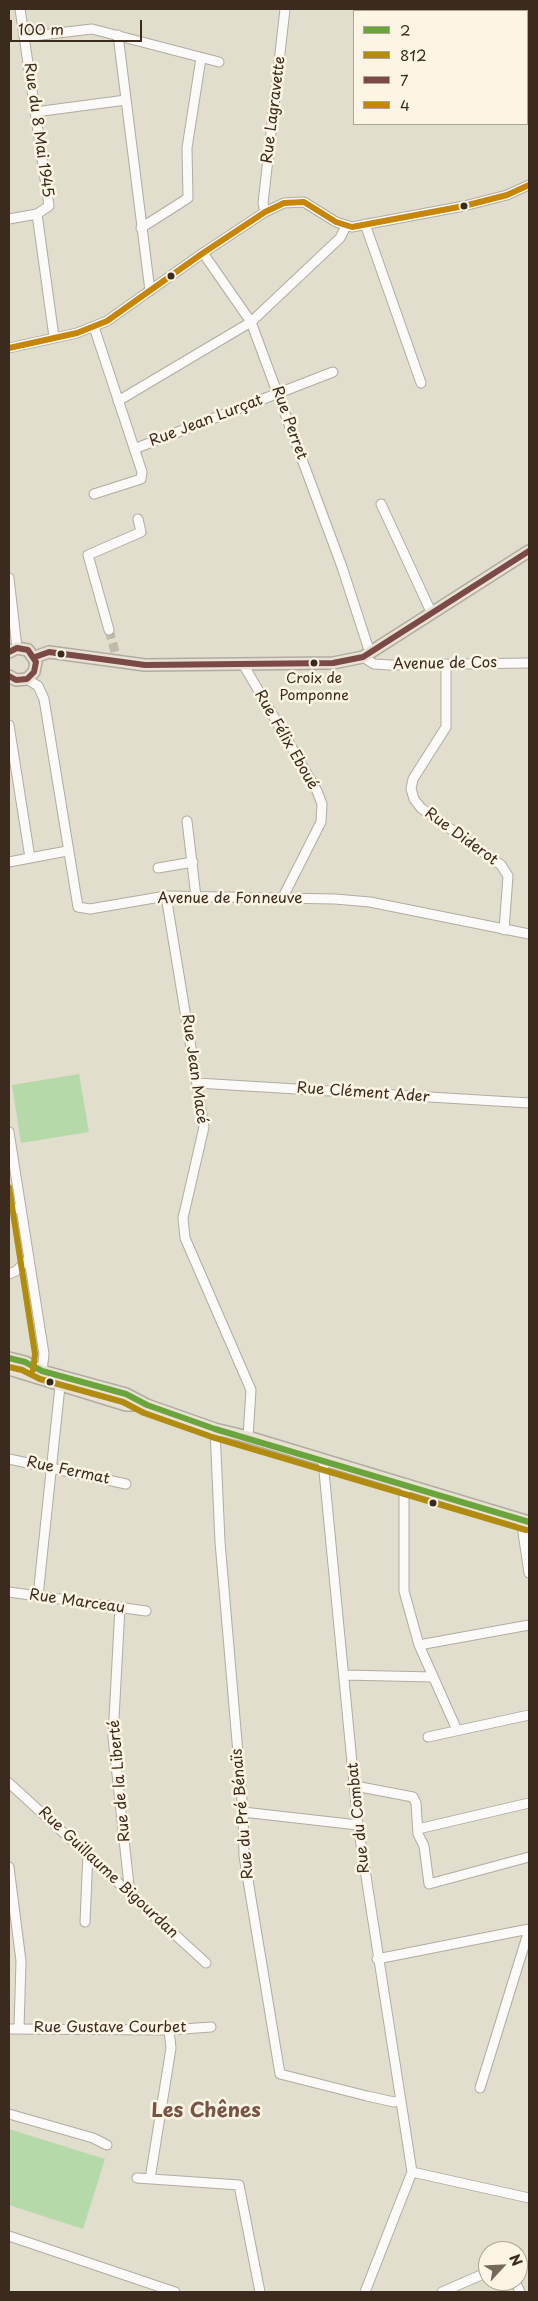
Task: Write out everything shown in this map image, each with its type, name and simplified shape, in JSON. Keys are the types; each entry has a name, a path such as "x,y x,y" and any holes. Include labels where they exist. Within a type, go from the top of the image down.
{"main road":[{"path":"35,657 49,652 145,665 333,663 366,655 529,551"},
{"path":"10,679 27,679 34,672 35,657 28,650 13,650"},
{"path":"9,1358 25,1362 63,1381"},
{"path":"9,1369 63,1381 107,1394 126,1405 147,1405 216,1429 407,1484 525,1521"}],"street":[{"name":"Rue du 8 Mai 1945","path":"20,9 49,206 37,214"},
{"name":"Rue Lagravette","path":"265,212 263,203 285,9"},
{"path":"24,37 92,29 219,62"},
{"path":"118,36 150,291"},
{"path":"141,228 188,198 188,148 201,58"},
{"path":"35,112 126,100"},
{"path":"9,348 94,327 106,321 203,253 265,212 284,203 304,202 346,226 490,200 529,185"},
{"path":"9,219 37,214 54,338"},
{"path":"365,224 421,383"},
{"path":"118,400 251,322 340,238 346,226"},
{"name":"Rue Perret","path":"203,253 251,322 342,567 366,655"},
{"path":"94,327 142,472 141,479 94,494"},
{"name":"Rue Jean Lurçat","path":"134,449 333,372"},
{"path":"381,504 432,614"},
{"path":"109,630 88,555 141,532 138,519"},
{"path":"9,578 13,650"},
{"name":"Avenue de Cos","path":"366,655 374,664 529,663"},
{"name":"Rue Félix Eboué","path":"243,664 317,791 322,804 322,822 282,899"},
{"name":"Rue Diderot","path":"446,664 446,728 413,780 411,789 414,799 421,808 501,865 508,876 507,920 504,930"},
{"name":"Avenue de Fonneuve","path":"27,679 38,686 44,699 67,851 78,907 84,910 166,896 370,902 529,934"},
{"path":"9,725 30,858"},
{"path":"187,821 196,897"},
{"path":"9,862 67,851"},
{"path":"158,868 192,862"},
{"name":"Rue Jean Macé","path":"166,896 204,1128 182,1218 186,1238 251,1390 248,1437"},
{"name":"Rue Clément Ader","path":"197,1083 529,1103"},
{"path":"9,1132 44,1354 42,1371"},
{"path":"9,1210 21,1208"},
{"path":"9,1274 16,1272 29,1259"},
{"path":"9,1274 24,1275 32,1281"},
{"path":"38,1596 51,1468 63,1381"},
{"name":"Rue du Pré Bénaïs","path":"216,1429 220,1542 243,1812 244,1856 280,2074 394,2102 399,2101"},
{"name":"Rue Fermat","path":"9,1459 126,1484"},
{"name":"Rue du Combat","path":"323,1461 358,1824 399,2101 412,2172"},
{"path":"407,1484 404,1497 404,1591 419,1645 457,1730"},
{"path":"525,1521 529,1573"},
{"name":"Rue Marceau","path":"9,1592 146,1611"},
{"name":"Rue de la Liberté","path":"120,1608 113,1737 130,1895"},
{"path":"419,1645 529,1625"},
{"path":"344,1675 433,1677"},
{"path":"428,1736 529,1715"},
{"name":"Rue Guillaume Bigourdan","path":"9,1783 88,1853 130,1895 206,1963"},
{"path":"355,1786 413,1797 416,1803 418,1829 424,1846 429,1884 529,1857"},
{"path":"418,1829 529,1803"},
{"path":"243,1812 358,1824"},
{"path":"85,1922 88,1853"},
{"path":"9,1866 21,1961 19,2028"},
{"path":"377,1959 529,1930 480,2088"},
{"name":"Rue Gustave Courbet","path":"9,2028 169,2030 211,2026"},
{"path":"150,2179 171,2048 169,2030"},
{"path":"9,2114 93,2138 107,2145"},
{"path":"365,2292 412,2172 529,2198"},
{"path":"137,2178 239,2185 260,2292"},
{"path":"9,2236 175,2292"},
{"path":"444,2292 478,2277"}],"green space":[{"path":"79,1074 89,1132 21,1143 12,1085"},
{"path":"9,2129 105,2159 83,2229 9,2205"}],"tunnel":[{"path":"109,630 118,662"}],"transit line":[{"name":"4","path":"9,348 77,333 107,321 203,253 265,212 284,203 304,202 336,222 352,227 464,206 507,195 529,185"},
{"name":"7","path":"35,657 49,652 145,665 333,663 363,657 529,551"},
{"name":"7","path":"9,652 17,648 28,650 36,662 34,672 27,679 16,680 9,676"},
{"name":"812","path":"9,1187 35,1354 33,1370"},
{"name":"2","path":"9,1358 25,1362 42,1371 126,1394 147,1405 215,1429 529,1522"},
{"name":"812","path":"9,1367 22,1370 40,1379 123,1402 144,1413 212,1437 526,1530"}],"place":[{"name":"Croix de Pomponne","path":"314,663"}],"district":[{"name":"Les Chênes","path":"206,2111"}]}
